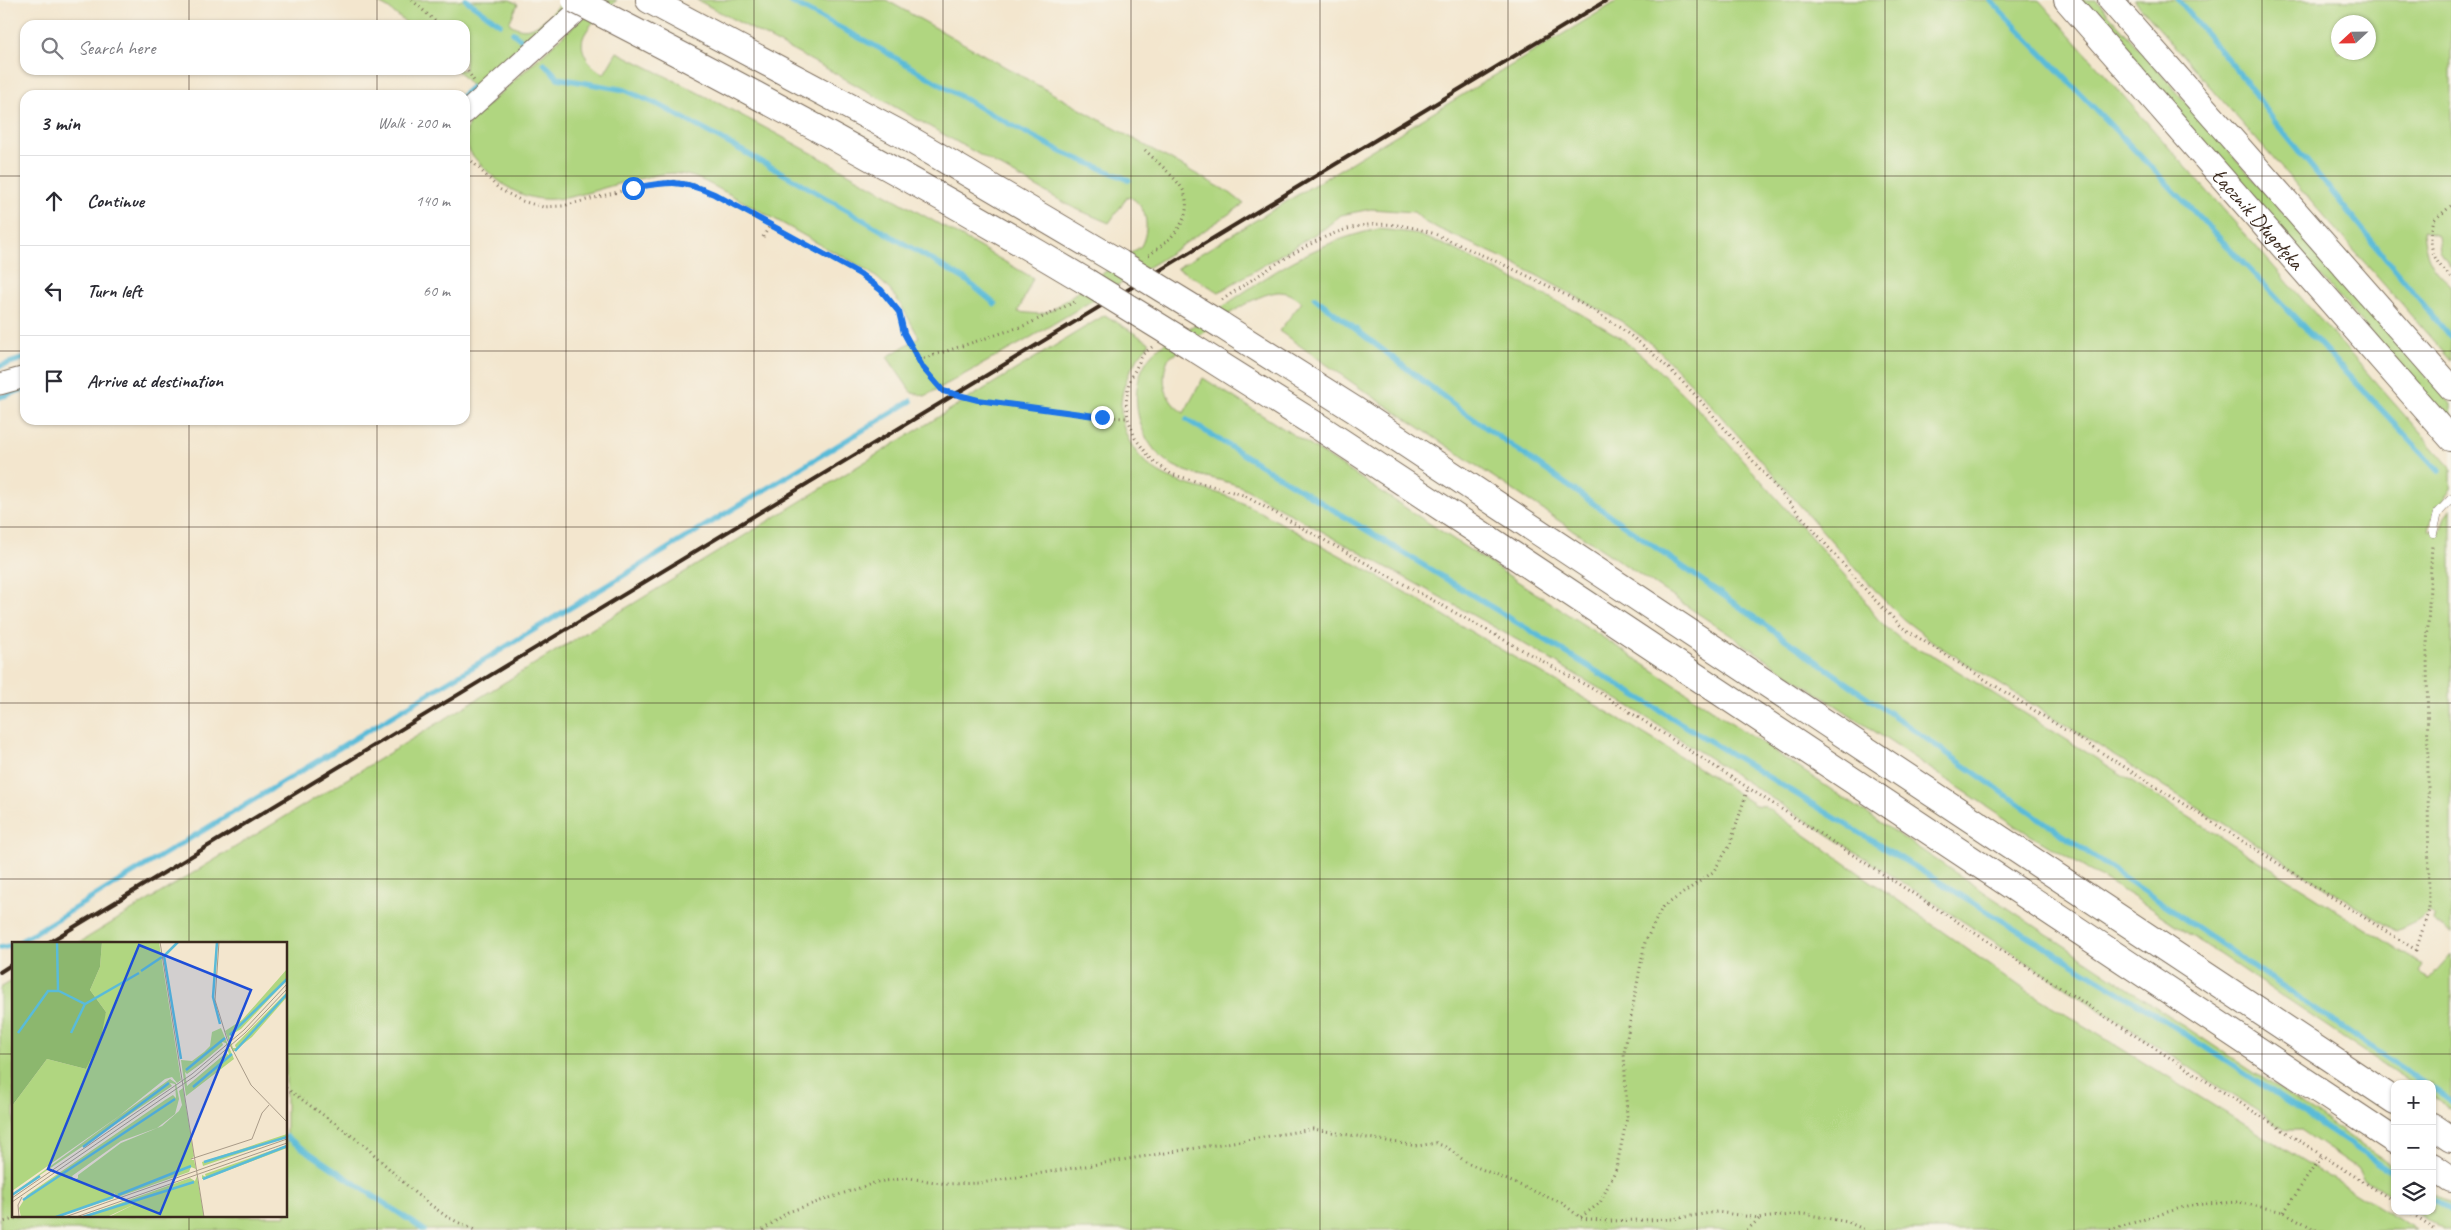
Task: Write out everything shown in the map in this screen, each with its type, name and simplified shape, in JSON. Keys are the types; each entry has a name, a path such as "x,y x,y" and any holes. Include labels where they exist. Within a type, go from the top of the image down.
{"highway":[{"path":"575,0 596,7 880,161 1087,282 1189,345 1499,545 2391,1139"},
{"path":"650,0 893,129 1221,325 1363,415 2391,1098"},
{"path":"2436,1129 2451,1139"},
{"path":"2436,1169 2451,1179"}],"main road":[{"name":"Łącznik Długołęka","path":"2066,0 2451,439"},
{"name":"Łącznik Długołęka","path":"2110,0 2451,388"}],"street":[{"path":"470,109 596,7"},
{"path":"0,384 20,378"}],"lane":[{"path":"2433,533 2438,513 2451,499"}],"path":[{"path":"412,0 434,20"},
{"path":"470,159 499,189 522,201 542,208 563,206 633,188 672,181 695,185 860,274 881,290 899,312 904,333 919,360 943,391 954,395 1102,417 1128,418"},
{"path":"2451,206 2434,220 2430,247 2440,268 2451,277"},
{"path":"764,237 770,224"},
{"path":"2416,950 2429,910 2427,646 2433,533"},
{"path":"1580,1218 1600,1203 1616,1169 1627,1118 1624,1054 1645,942 1662,908 1713,872 1730,845 1748,788"},
{"path":"288,1089 363,1144 416,1194 447,1217 475,1230"},
{"path":"763,1230 788,1212 877,1182 909,1178 947,1184 981,1183 1313,1129 1417,1146 1436,1143 1448,1148 1467,1163 1562,1203 1580,1218 1609,1221 1672,1219 1717,1212 1759,1218 1804,1214 1848,1222 1865,1230"},
{"path":"2284,1212 2322,1155"},
{"path":"2110,1230 2190,1204 2238,1202 2284,1212 2316,1230"},
{"path":"2414,1215 2437,1230"},
{"path":"0,1223 17,1218"},
{"path":"1747,1230 1759,1218"}],"green space":[{"path":"373,0 510,0 518,4 509,23 517,28 525,29 540,24 564,0 579,0 477,92 462,75 470,75 470,20 403,20 388,8"},
{"path":"602,0 617,0 596,19 583,38 583,50 589,62 599,71 604,74 617,52 775,133 982,248 1033,278 1018,312 1039,314 1052,310 1141,246 1146,232 1145,218 1140,205 1128,196 1109,223 1072,207 833,72 697,0 886,0 1230,193 1244,204 1160,260 1023,342 925,396 912,393 887,357 919,337 896,297 879,280 863,268 740,200 699,179 687,175 671,173 657,175 560,198 542,199 523,195 504,185 474,157 470,151 470,121"},
{"path":"1619,0 2039,0 2451,468 2451,489 2437,508 2429,530 2440,532 2445,516 2451,508 2451,934 2433,921 2434,917 2429,912 2420,920 2396,931 1937,645 1903,619 1882,598 1704,397 1655,347 1621,321 1512,262 1426,223 1414,212 1371,209 1341,215 1325,228 1219,292 1177,268"},
{"path":"2078,0 2096,0 2451,404 2451,424"},
{"path":"2134,0 2451,0 2451,267 2440,251 2438,236 2423,231 2428,255 2434,267 2451,285 2451,361"},
{"path":"1379,229 1413,233 1452,248 1574,310 1623,339 1697,408 1863,596 1874,615 1892,632 1913,647 1934,656 2382,939 2423,966 2419,972 2430,978 2451,954 2451,1109 2436,1099 2436,1080 2407,1080 2135,898 2027,833 1360,388 1279,331 1302,302 1294,296 1284,292 1277,292 1250,301 1168,359 1164,382 1168,396 1177,408 1184,413 1203,378 1319,451 1648,667 2391,1164 2391,1196 2363,1178 2357,1168 2301,1130 2287,1130 1627,705 1521,642 1244,488 1189,472 1169,463 1160,456 1151,446 1144,433 1137,405 1139,377 1145,363 1154,352 1266,277 1308,253 1354,235"},
{"path":"1105,315 1150,343 1130,371 1124,386 1121,402 1126,433 1133,448 1154,469 1174,480 1229,497 1268,516 1399,589 1635,728 1755,805 1764,806 2021,987 2416,1230 0,1230 0,988 12,981 12,1218 288,1218 288,942 80,942"},
{"path":"2436,1196 2451,1205 2451,1230 2444,1230 2421,1215 2436,1215"}],"waterway":[{"path":"466,0 500,24"},
{"path":"787,0 877,47 987,112 1062,152 1129,180"},
{"path":"1990,0 2255,275 2439,471"},
{"path":"2178,0 2245,80 2275,122 2451,338"},
{"path":"513,33 523,41"},
{"path":"544,63 558,78 625,90 661,106 802,184 966,280 995,304"},
{"path":"1315,298 1461,410 2090,854 2419,1080"},
{"path":"0,366 20,360"},
{"path":"0,397 20,391"},
{"path":"19,942 911,401"},
{"path":"1187,420 2161,1018 2391,1171"},
{"path":"0,948 12,945"},
{"path":"2436,1092 2451,1101"},
{"path":"288,1138 424,1230"},
{"path":"2436,1202 2451,1211"}],"railway":[{"path":"49,942 1607,0"},
{"path":"0,972 12,964"}],"route":[{"path":"633,188 672,181 695,185 860,274 881,290 899,312 904,333 923,368 943,391 978,400 1102,417"}]}
